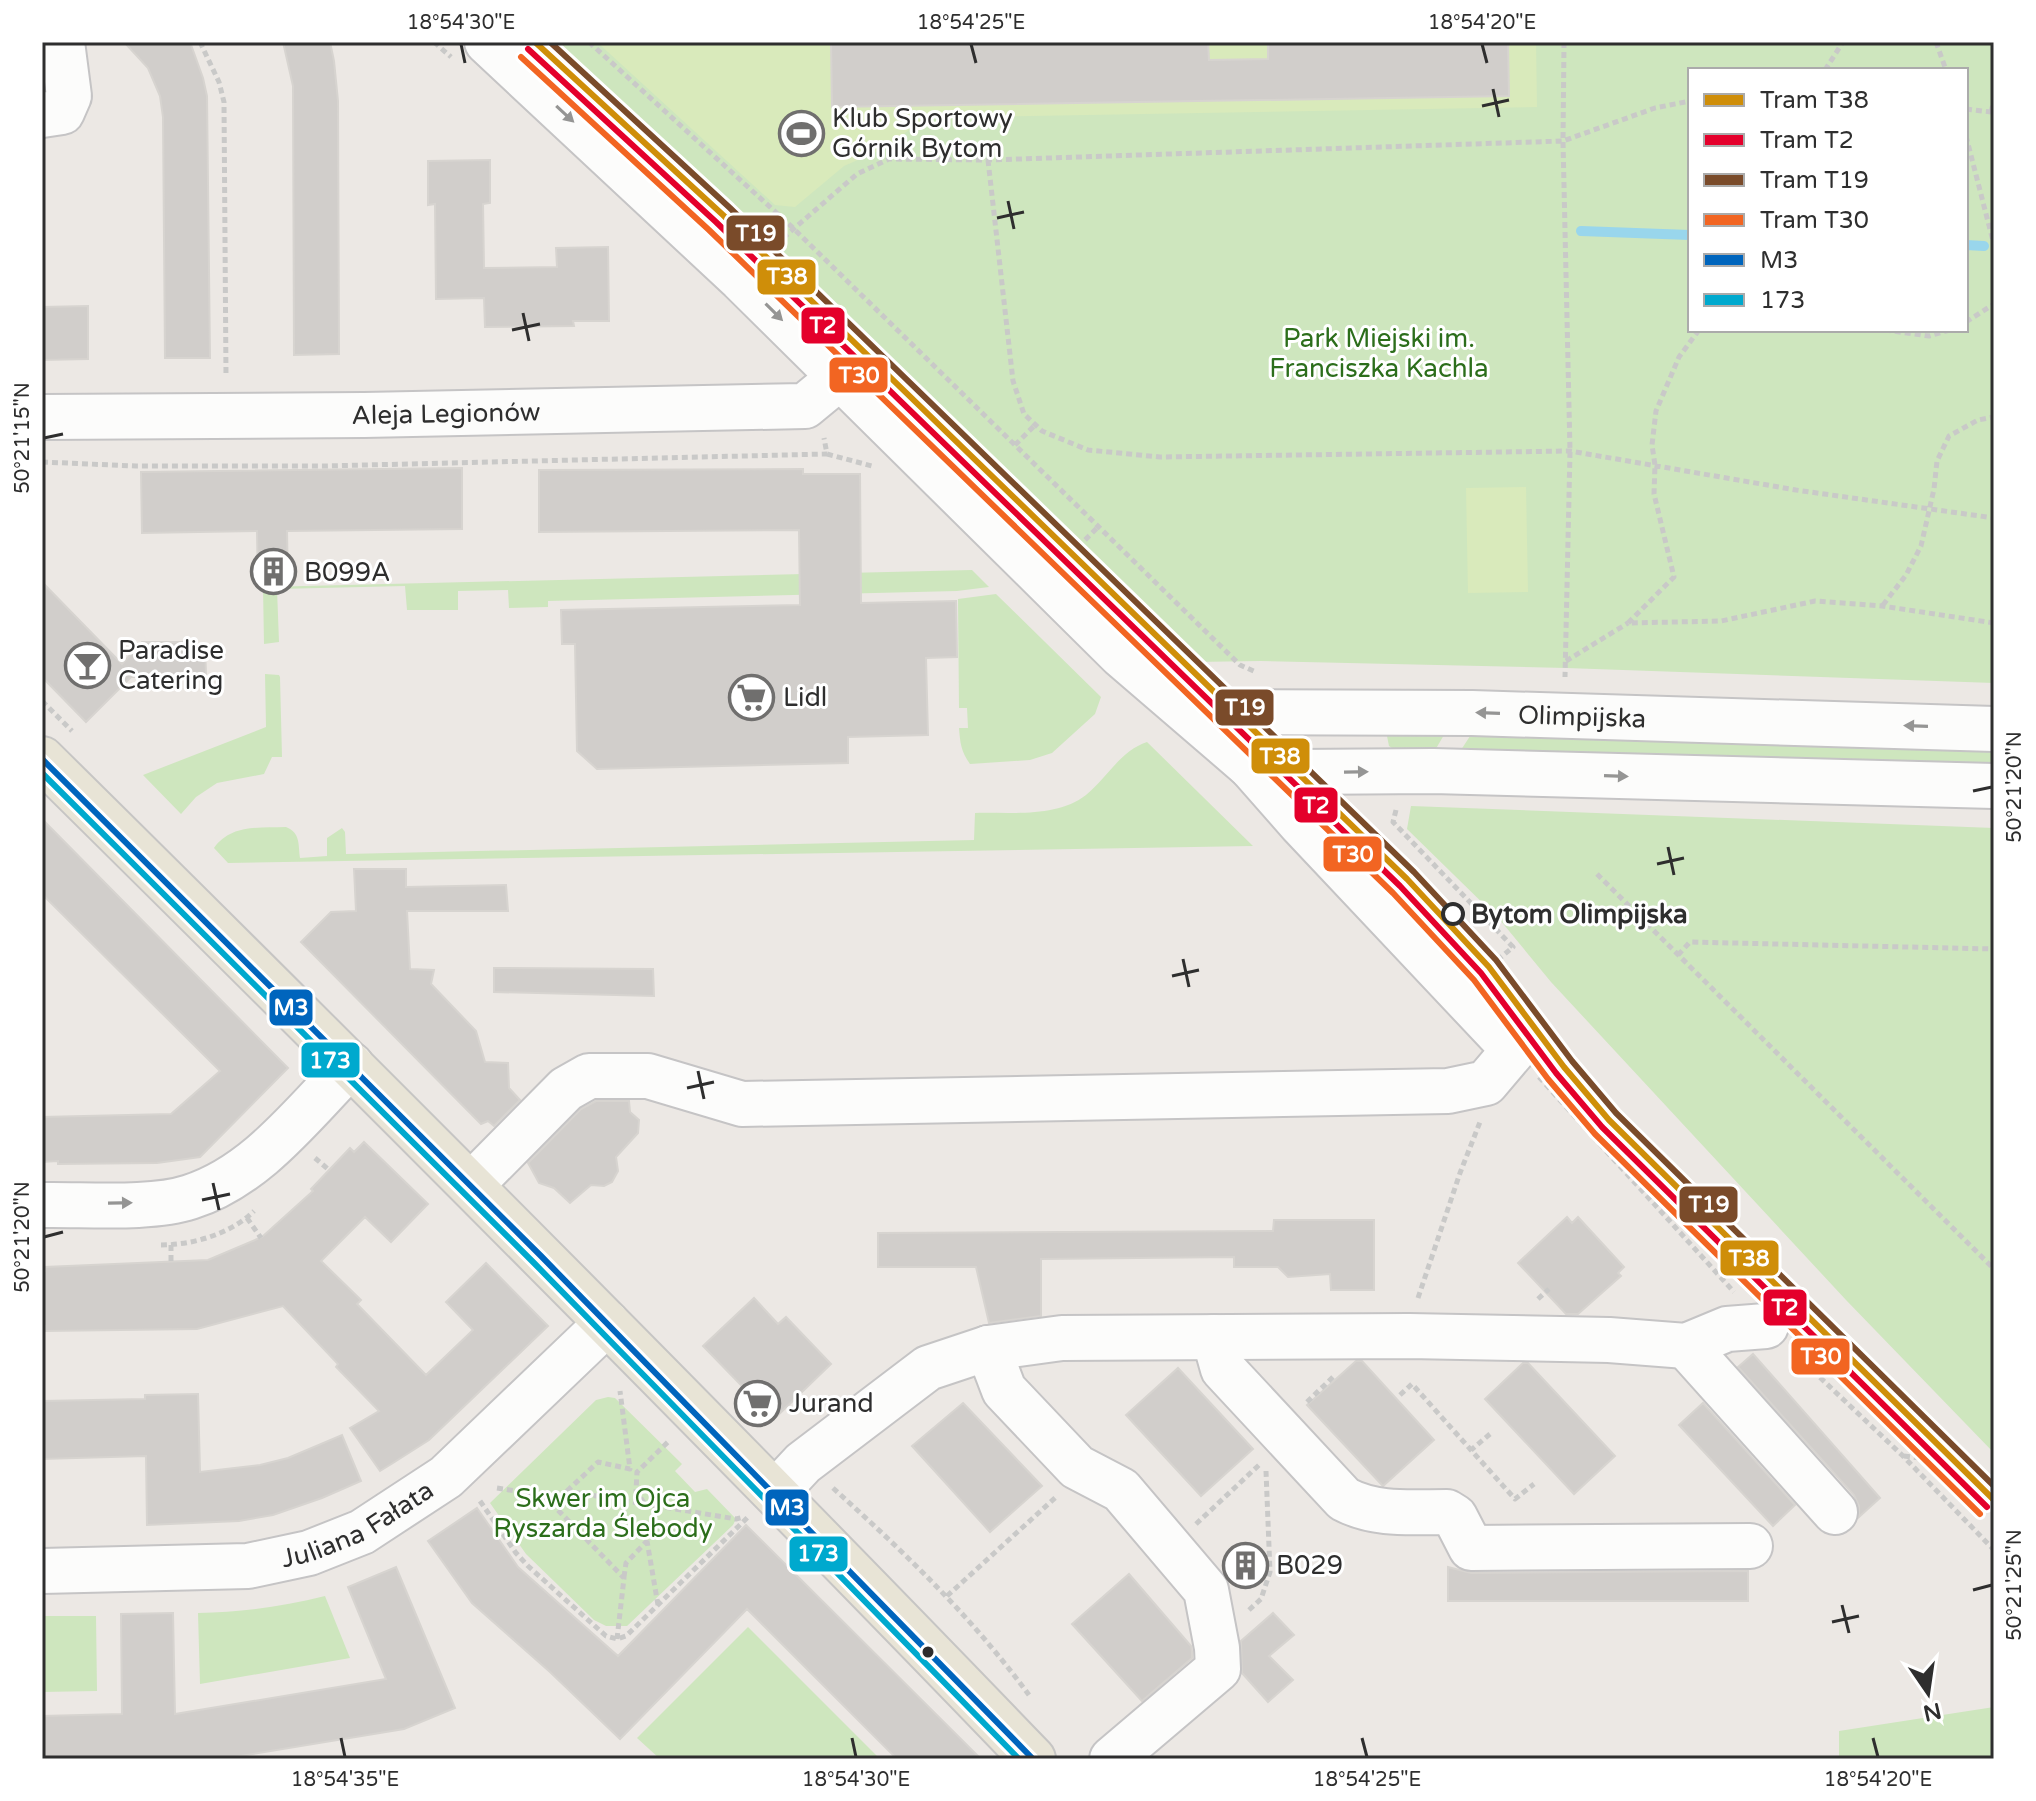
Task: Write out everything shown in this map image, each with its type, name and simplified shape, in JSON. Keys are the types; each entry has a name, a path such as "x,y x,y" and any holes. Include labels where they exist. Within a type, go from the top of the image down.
{"main road":[{"path":"42,759 607,1323 789,1477 1033,1759"}],"street":[{"path":"42,115 62,112 69,96 62,42"},
{"path":"471,1185 566,1089 589,1076 648,1076 742,1104 1448,1091 1486,1083 1514,1050 1250,766 1121,655 741,279 472,52"},
{"name":"Aleja Legionów","path":"42,417 805,406 839,378"},
{"name":"Olimpijska","path":"1172,697 1207,709 1235,712 1472,713 1994,729"},
{"path":"1250,766 1296,772 1433,771 1994,786"},
{"path":"42,1205 151,1203 190,1197 240,1173 351,1065"},
{"name":"Juliana Fałata","path":"42,1571 248,1566 309,1553 362,1532 446,1477 607,1323"},
{"path":"789,1477 928,1368 988,1348 1062,1338 1214,1337 1405,1354 1609,1340 1686,1346 1727,1329 1766,1326"},
{"path":"1214,1337 1223,1369 1344,1499 1361,1508 1385,1512 1447,1512 1455,1517 1471,1548 1750,1546"},
{"path":"1686,1346 1835,1512"},
{"path":"988,1348 1004,1390 1077,1467 1121,1490 1206,1590 1218,1669 1112,1759"}],"path":[{"path":"200,42 219,82 225,124 226,376 211,376"},
{"path":"434,42 472,52"},
{"path":"589,42 793,228 1240,665 1264,676"},
{"path":"1564,42 1563,141 1570,451 1565,688"},
{"path":"1826,68 1843,42"},
{"path":"1936,42 1945,68"},
{"path":"1968,109 1992,114 1994,100"},
{"path":"741,279 793,228 857,174 889,159 988,160 1563,141 1655,108 1688,101"},
{"path":"1968,143 1994,245"},
{"path":"988,160 1013,381 1024,414 1042,431 1088,450 1160,457 1570,451 1994,518"},
{"path":"1968,321 1994,304"},
{"path":"1566,661 1628,623 1674,577 1654,494 1652,445 1656,411 1679,357 1698,332"},
{"path":"1900,332 1929,336 1943,332"},
{"path":"1882,606 1906,575 1921,546 1937,461 1949,436 1978,420 1994,417"},
{"path":"1015,445 1035,425"},
{"path":"1628,623 1721,621 1815,601 1882,606 1994,623"},
{"path":"1399,798 1393,822 1513,947 1483,972"},
{"path":"1597,874 1994,1269"},
{"path":"1678,955 1690,942 1994,949"},
{"path":"312,1154 329,1170"},
{"path":"1451,1200 1410,1321 1405,1354 1412,1384 1515,1499 1534,1484"},
{"path":"156,1245 202,1239 247,1218 258,1207"},
{"path":"247,1218 261,1238"},
{"path":"171,1245 171,1263"},
{"path":"1279,1429 1336,1374"},
{"path":"619,1384 630,1469"},
{"path":"1400,1395 1412,1384"},
{"path":"1471,1450 1490,1434"},
{"path":"645,1504 636,1491 637,1472 672,1438"},
{"path":"1903,1456 1957,1463 1994,1481"},
{"path":"1201,1536 1194,1526 1265,1458 1270,1572 1261,1599 1228,1629 1217,1648"},
{"path":"553,1505 598,1462 637,1472"},
{"path":"789,1477 897,1545 992,1644"},
{"path":"497,1488 561,1498"},
{"path":"480,1501 528,1566 606,1636 617,1639 626,1636 749,1516 736,1519 567,1491"},
{"path":"623,1501 636,1491"},
{"path":"947,1596 1063,1491"},
{"path":"552,1497 553,1505 624,1578"},
{"path":"657,1506 647,1541 658,1605"},
{"path":"618,1572 647,1541"},
{"path":"617,1639 626,1563"}],"green space":[{"name":"Park Miejski im. Franciszka Kachla","path":"521,42 1994,42 1994,683 1566,668 1193,662 1173,656 1142,635 1099,598 736,243"},
{"name":"Klub Sportowy Górnik Bytom","path":"597,42 1536,42 1537,107 925,118 885,148 844,166 795,207 775,205"},
{"path":"1526,487 1528,592 1468,593 1466,488"},
{"path":"972,570 989,587 957,591 548,601 548,607 509,608 508,590 458,591 458,610 407,610 405,586 277,589 279,642 264,644 263,587"},
{"path":"996,594 1101,697 1095,714 1052,753 1030,760 970,764 962,747 959,728 968,728 967,708 959,708 958,599"},
{"path":"265,674 280,677 282,757 272,757 264,774 217,783 196,797 181,814 143,775 266,727"},
{"path":"1448,728 1434,752 1395,750 1389,746 1387,736 1390,732"},
{"path":"1474,730 1994,746 1994,768 1459,753"},
{"path":"1147,742 1253,846 228,863 214,848 237,831 286,827 296,836 300,858 327,856 327,838 342,828 346,854 974,840 975,813 1047,811 1074,802 1094,788 1129,752"},
{"path":"1411,806 1994,828 1994,1453 1846,1300 1551,982 1500,920 1407,829"},
{"name":"Skwer im Ojca Ryszarda Ślebody","path":"615,1398 682,1464 675,1471 695,1492 707,1489 736,1519 627,1626 606,1626 594,1620 526,1554 490,1503 596,1400"},
{"path":"325,1596 350,1658 200,1684 198,1613 262,1608"},
{"path":"42,1616 96,1616 97,1691 42,1692"},
{"path":"748,1627 880,1759 660,1759 637,1738"},
{"path":"1994,1707 1994,1759 1839,1759 1839,1731"}],"building":[{"path":"124,42 190,42 203,78 207,96 210,358 165,358 163,117 160,96 148,68"},
{"path":"283,42 330,42 334,61 338,101 339,354 294,355 293,86"},
{"path":"831,42 1208,42 1209,60 1268,59 1268,42 1508,42 1509,96 832,107"},
{"path":"490,160 490,203 483,204 484,268 557,267 556,248 608,247 609,321 573,321 574,326 485,327 484,298 436,299 435,204 428,205 428,161"},
{"path":"88,306 88,359 42,360 42,307"},
{"path":"462,468 462,529 287,531 288,585 258,586 257,531 142,533 141,472"},
{"name":"Lidl","path":"803,469 803,474 860,474 861,603 956,601 957,657 926,658 928,735 848,737 848,763 597,769 577,751 575,644 562,644 561,610 800,605 799,530 539,532 539,470"},
{"name":"Paradise Catering","path":"42,582 122,664 142,642 188,642 189,646 205,645 206,675 131,677 86,722 42,677"},
{"path":"42,819 288,1068 200,1157 157,1163 42,1162 42,1117 171,1114 220,1071 42,894"},
{"path":"354,869 406,869 406,887 506,885 508,911 407,911 410,969 434,970 431,984 476,1031 485,1062 508,1063 509,1088 520,1100 494,1126 488,1121 481,1124 301,942 331,912 356,911"},
{"path":"494,968 653,969 654,996 494,992"},
{"path":"596,1101 629,1101 630,1112 639,1120 638,1133 616,1157 618,1171 612,1182 604,1186 591,1185 570,1203 554,1188 539,1183 528,1163 581,1109"},
{"path":"364,1142 428,1204 391,1242 365,1217 321,1261 361,1300 357,1304 426,1375 473,1330 446,1302 486,1263 548,1326 429,1440 380,1471 350,1428 379,1411 283,1306 197,1329 45,1331 45,1326 42,1326 42,1271 45,1267 208,1260 262,1237 313,1191 311,1189 350,1148 354,1152"},
{"path":"1567,1217 1572,1223 1578,1217 1624,1267 1618,1273 1621,1276 1578,1314 1566,1314 1518,1263"},
{"path":"1274,1220 1374,1220 1374,1290 1331,1290 1330,1274 1288,1277 1278,1267 1234,1267 1234,1257 1041,1259 1041,1316 989,1323 976,1267 878,1267 878,1233 1273,1231"},
{"path":"754,1298 778,1324 786,1317 831,1364 774,1419 703,1346"},
{"path":"1753,1354 1880,1498 1859,1517 1859,1506 1854,1495 1738,1367"},
{"path":"1356,1361 1362,1361 1434,1440 1383,1486 1307,1405"},
{"path":"1523,1363 1528,1363 1615,1456 1574,1494 1485,1399"},
{"path":"1178,1368 1253,1449 1201,1496 1126,1415"},
{"path":"198,1394 200,1472 260,1465 288,1458 342,1435 361,1481 273,1515 239,1521 147,1525 146,1456 42,1459 42,1401 145,1399 145,1395"},
{"path":"963,1403 1042,1486 990,1532 912,1446"},
{"path":"1703,1403 1795,1505 1773,1526 1679,1425"},
{"path":"477,1508 518,1567 618,1656 746,1525 981,1759 897,1759 747,1609 620,1739 472,1603 428,1541"},
{"path":"396,1567 455,1708 404,1729 222,1759 42,1759 42,1716 122,1714 121,1614 173,1613 175,1714 386,1679 348,1587"},
{"path":"1448,1567 1471,1573 1748,1571 1748,1601 1448,1601"},
{"path":"1129,1574 1192,1651 1192,1658 1142,1701 1072,1624"},
{"path":"1273,1613 1294,1635 1269,1656 1293,1680 1268,1702 1242,1673 1241,1641"}],"waterway":[{"path":"1581,231 1688,235"},
{"path":"1968,245 1984,246"}],"tram line":[{"name":"T38","path":"535,42 723,215 1407,879 1489,967 1564,1067 1609,1120 1994,1500"},
{"name":"T19","path":"550,42 730,208 1414,872 1496,960 1572,1061 1616,1113 1994,1486"},
{"name":"T2","path":"528,49 716,222 1400,886 1481,973 1556,1073 1602,1127 1987,1507"},
{"name":"T30","path":"521,57 709,230 1393,893 1474,980 1548,1079 1595,1134 1980,1514"}],"transit line":[{"name":"M3","path":"42,759 541,1256 1033,1759"},
{"name":"173","path":"42,773 534,1263 1019,1759"}],"place":[{"name":"Klub Sportowy Górnik Bytom","path":"801,133"},
{"name":"B099A","path":"273,572"},
{"name":"Paradise Catering","path":"87,665"},
{"name":"Lidl","path":"752,697"},
{"name":"Bytom Olimpijska","path":"1453,914"},
{"name":"Jurand","path":"758,1403"},
{"name":"B029","path":"1245,1565"}]}
